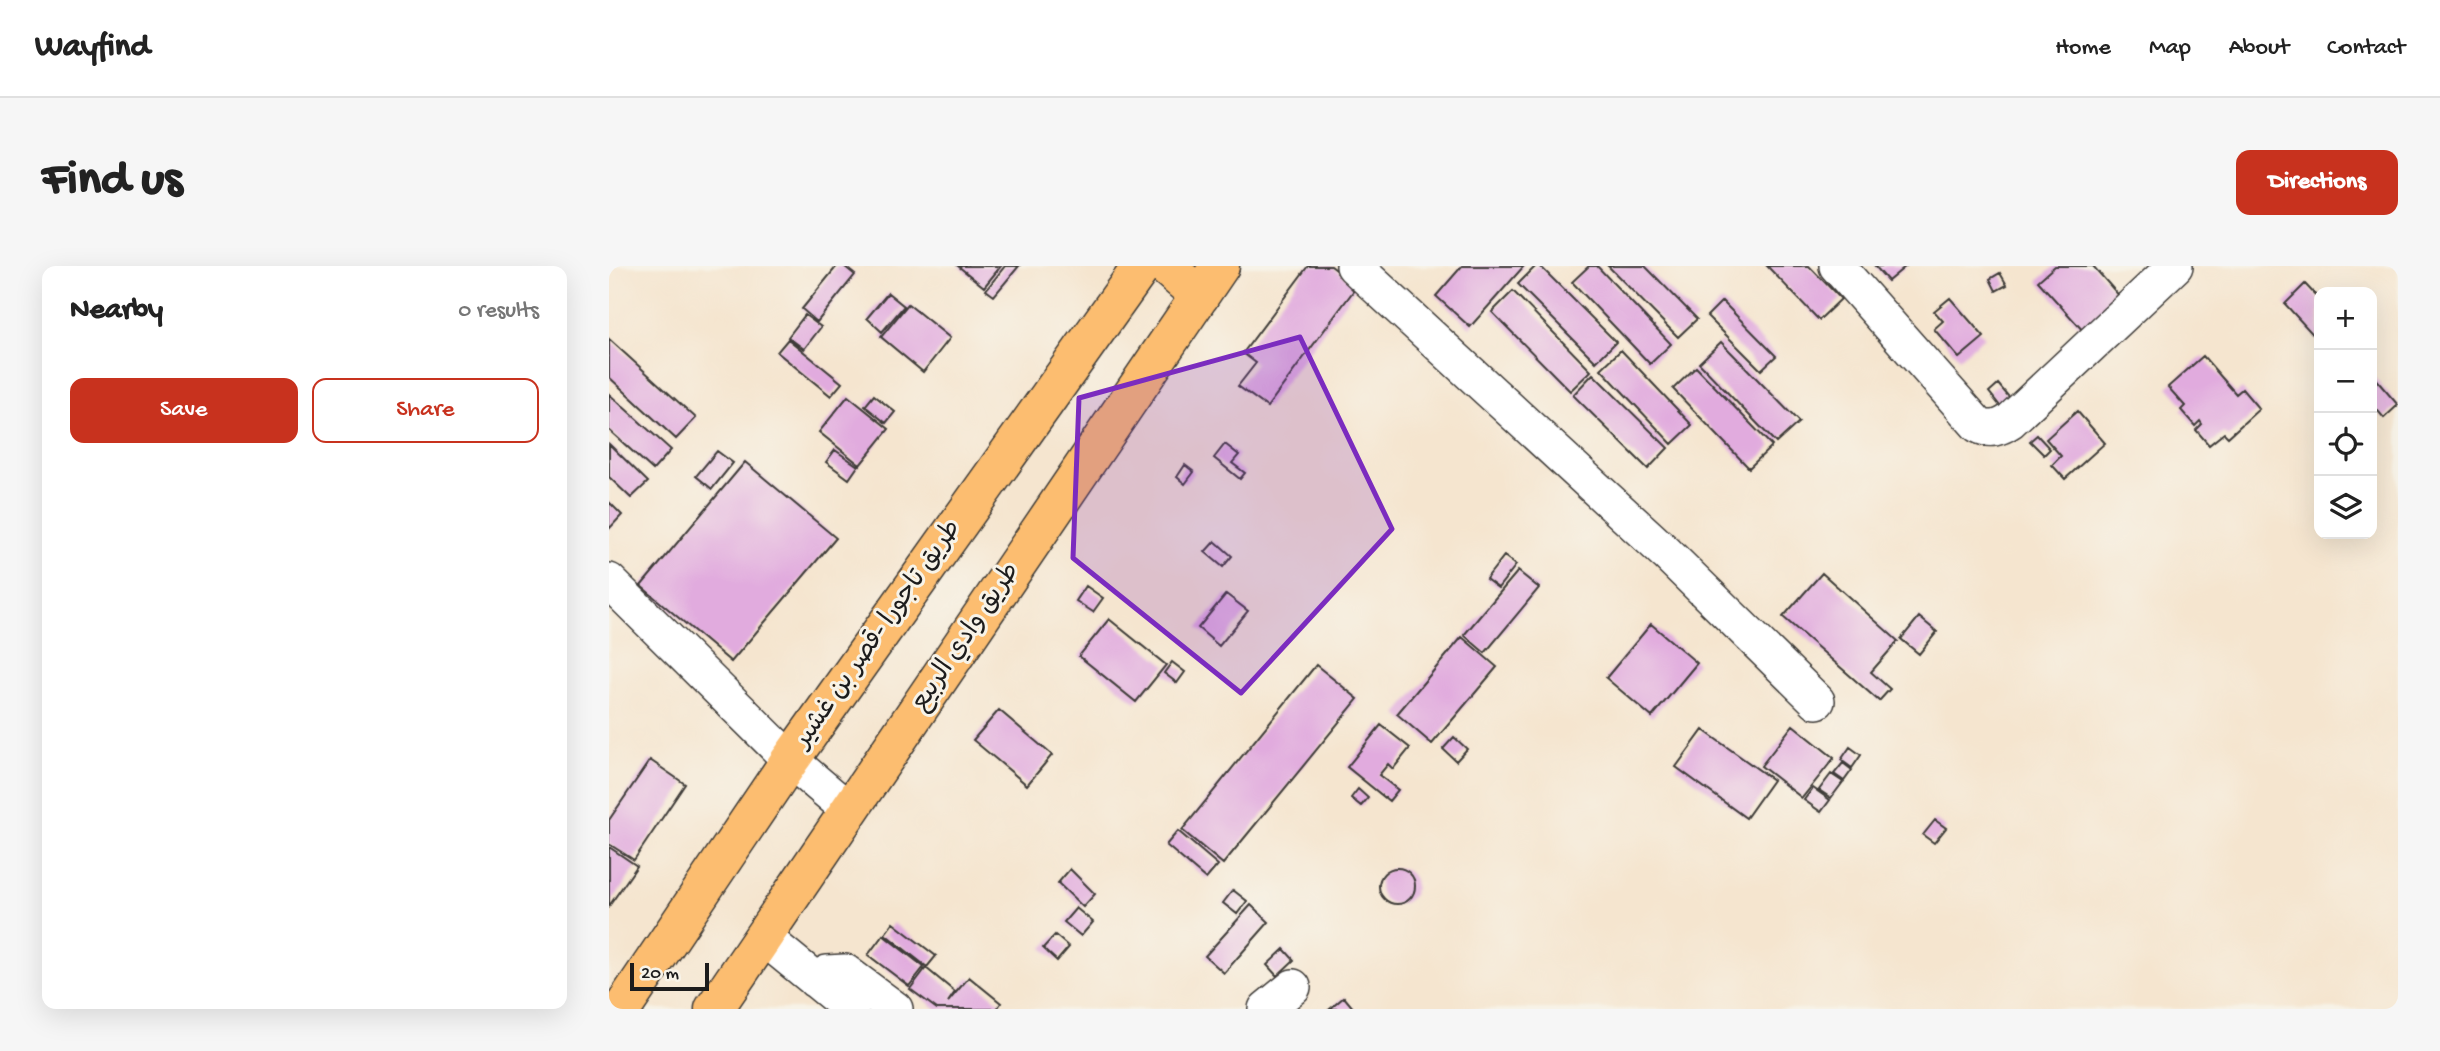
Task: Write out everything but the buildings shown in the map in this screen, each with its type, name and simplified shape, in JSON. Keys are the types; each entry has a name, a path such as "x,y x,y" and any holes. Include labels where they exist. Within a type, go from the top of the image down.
{"highway":[{"name":"طريق تاجورا -قصر بن غشير","path":"622,1009 790,760 1142,266"},
{"path":"1165,266 1210,281"},
{"name":"طريق وادي الربيع","path":"714,1009 1210,281"}],"street":[{"path":"1354,266 1667,554 1817,701"},
{"path":"1836,266 1978,425 1989,429 2010,421 2175,266"},
{"path":"609,581 790,760 849,810"},
{"path":"763,937 851,1009"},
{"path":"815,980 827,973 845,972 895,1009"},
{"path":"1266,1009 1293,987"}],"highlighted area":[{"path":"1300,337 1392,529 1241,693 1073,558 1079,398"}]}
